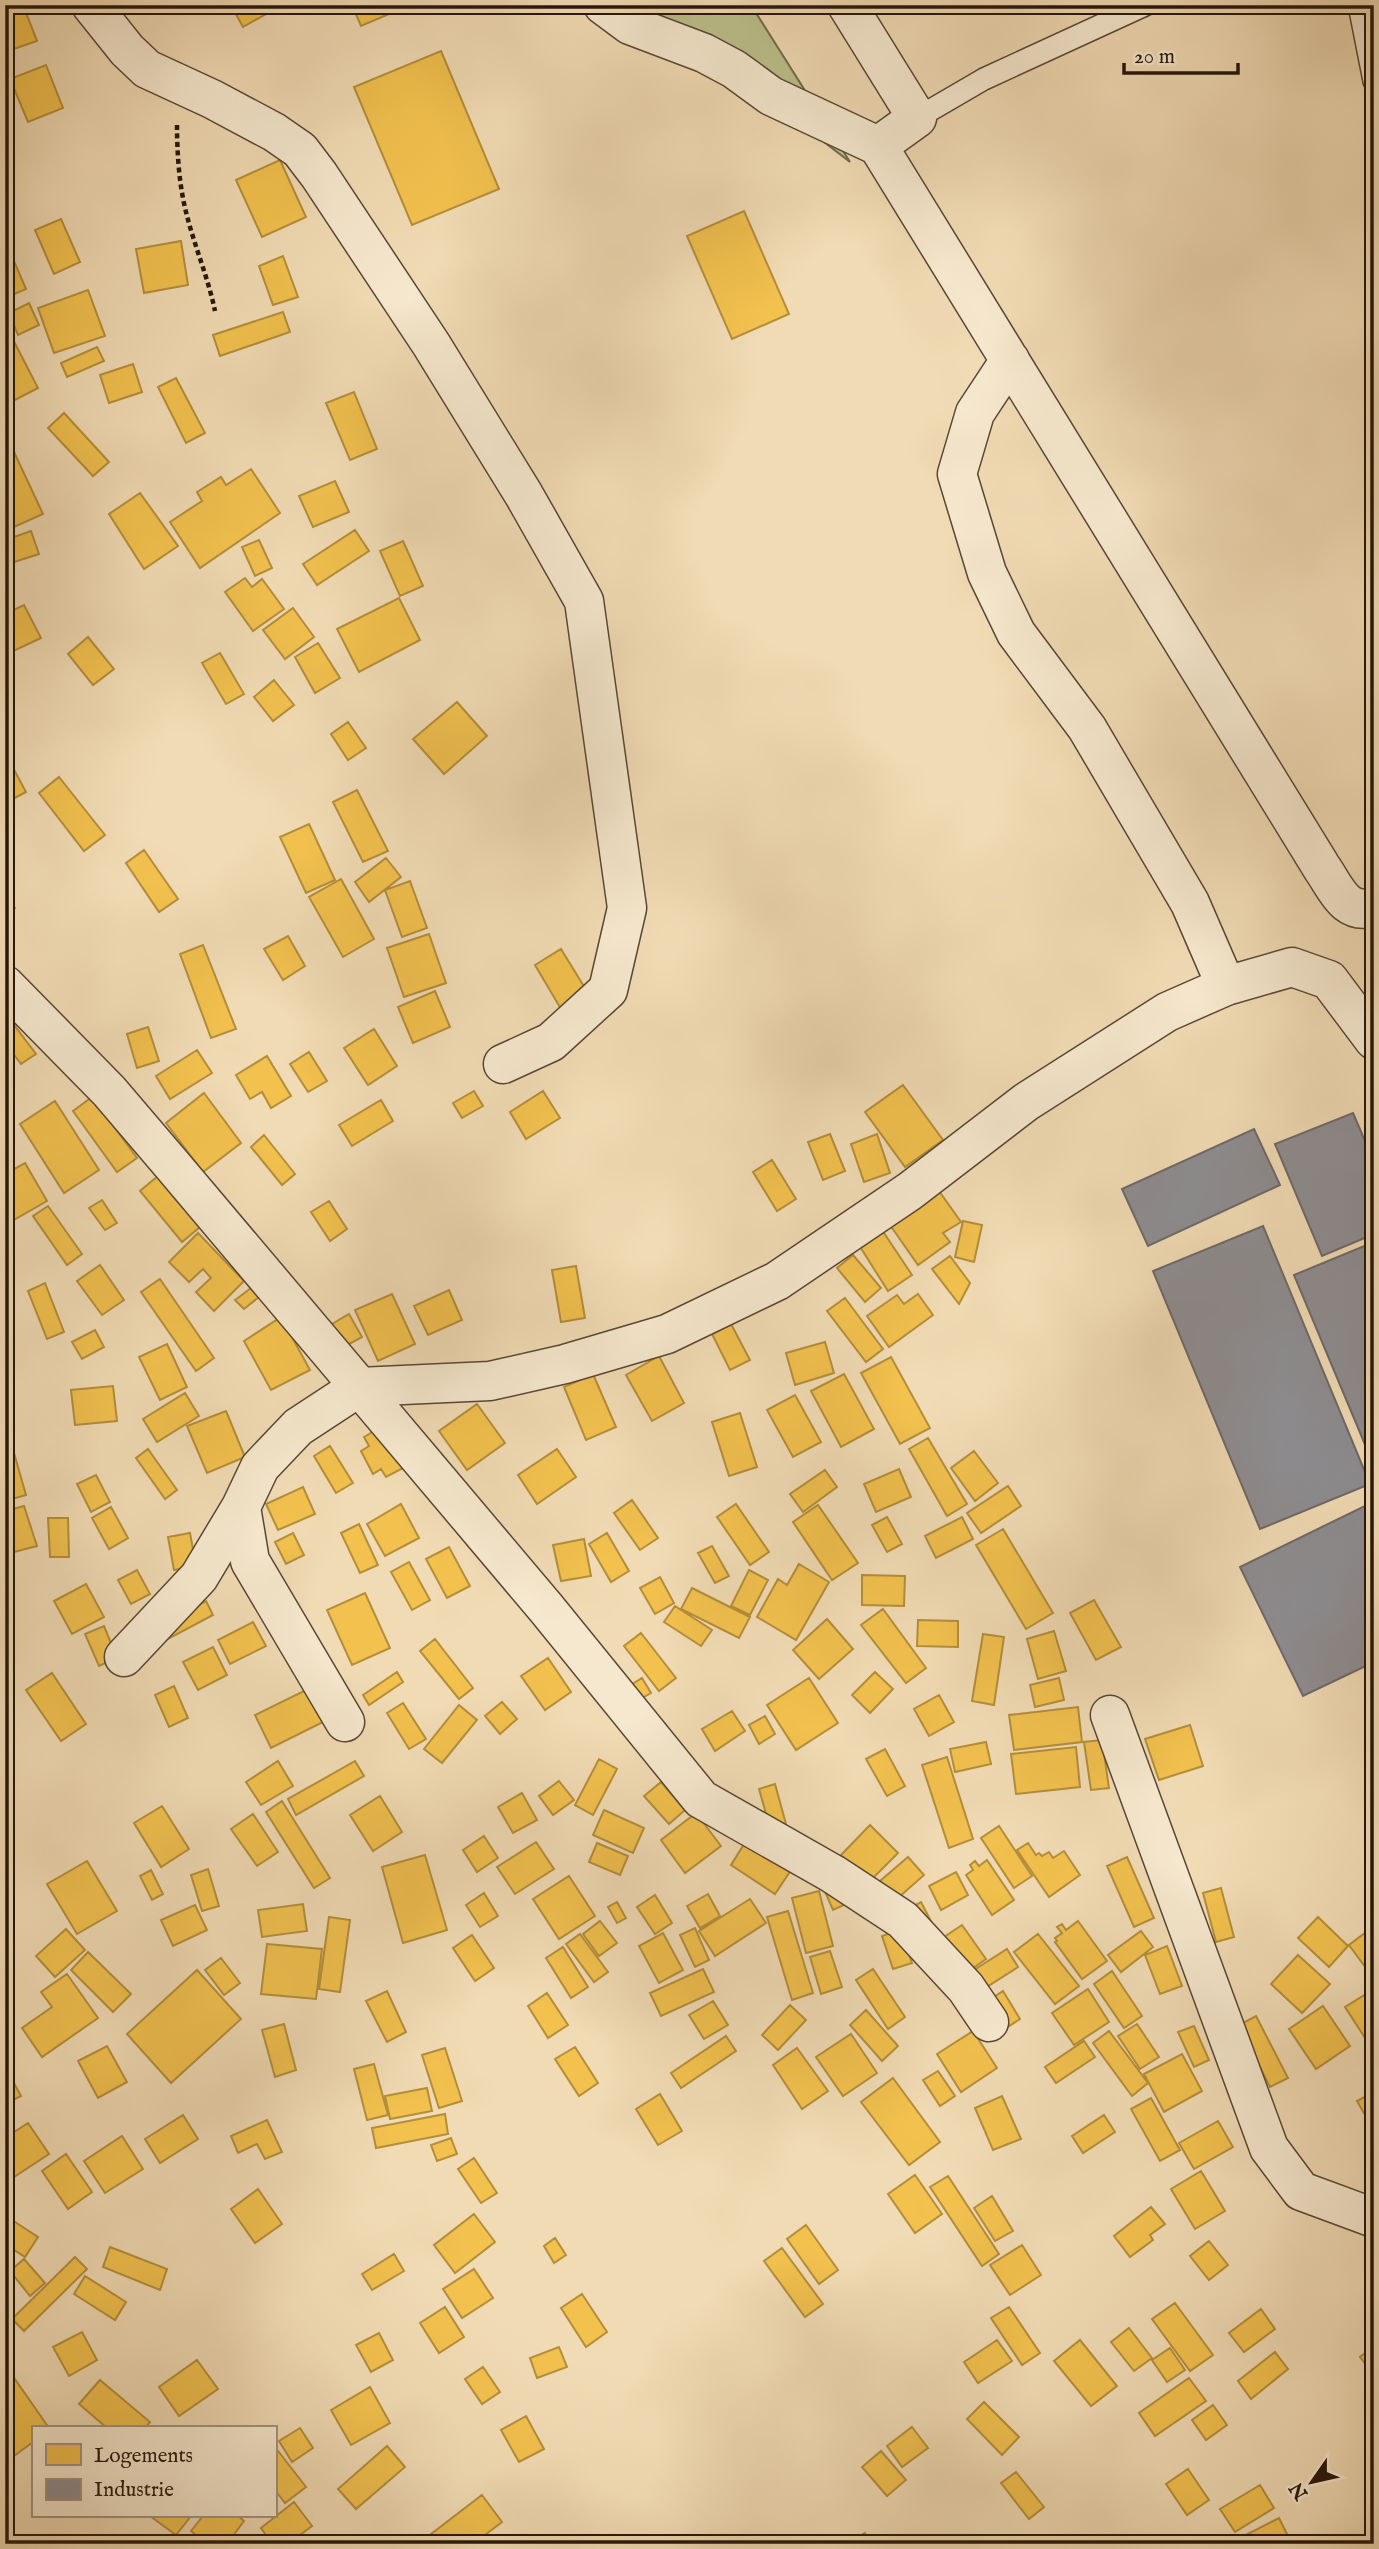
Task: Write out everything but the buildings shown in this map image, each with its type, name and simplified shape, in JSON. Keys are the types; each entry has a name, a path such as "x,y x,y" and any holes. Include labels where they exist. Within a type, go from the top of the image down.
{"street":[{"path":"91,5 127,50 147,69 253,121 300,150 431,344 524,495 584,601 627,908 608,990 551,1042 503,1064"},
{"path":"603,5 630,25 704,53 734,69 771,96 878,146 1322,868 1345,902 1364,908"},
{"path":"847,5 918,118 878,146"},
{"path":"1010,360 975,413 957,474 987,573 1016,633 1087,728 1190,903 1226,986"},
{"path":"124,1657 199,1577 242,1507 260,1467 298,1427 359,1387 490,1381 565,1364 667,1334 776,1281 910,1191 1026,1102 1167,1012 1226,986 1292,967 1329,980 1374,1040"},
{"path":"5,985 110,1091 546,1608 701,1799 833,1874 904,1920 966,1987 989,2022"},
{"path":"242,1507 250,1561 345,1721"},
{"path":"1110,1715 1269,2148 1301,2191 1374,2218"}],"lane":[{"path":"918,118 984,79 1145,5"},
{"path":"1359,5 1374,81"}],"path":[{"path":"177,123 177,149 185,210 215,311"}],"green space":[{"path":"646,5 751,5 850,162"}]}
